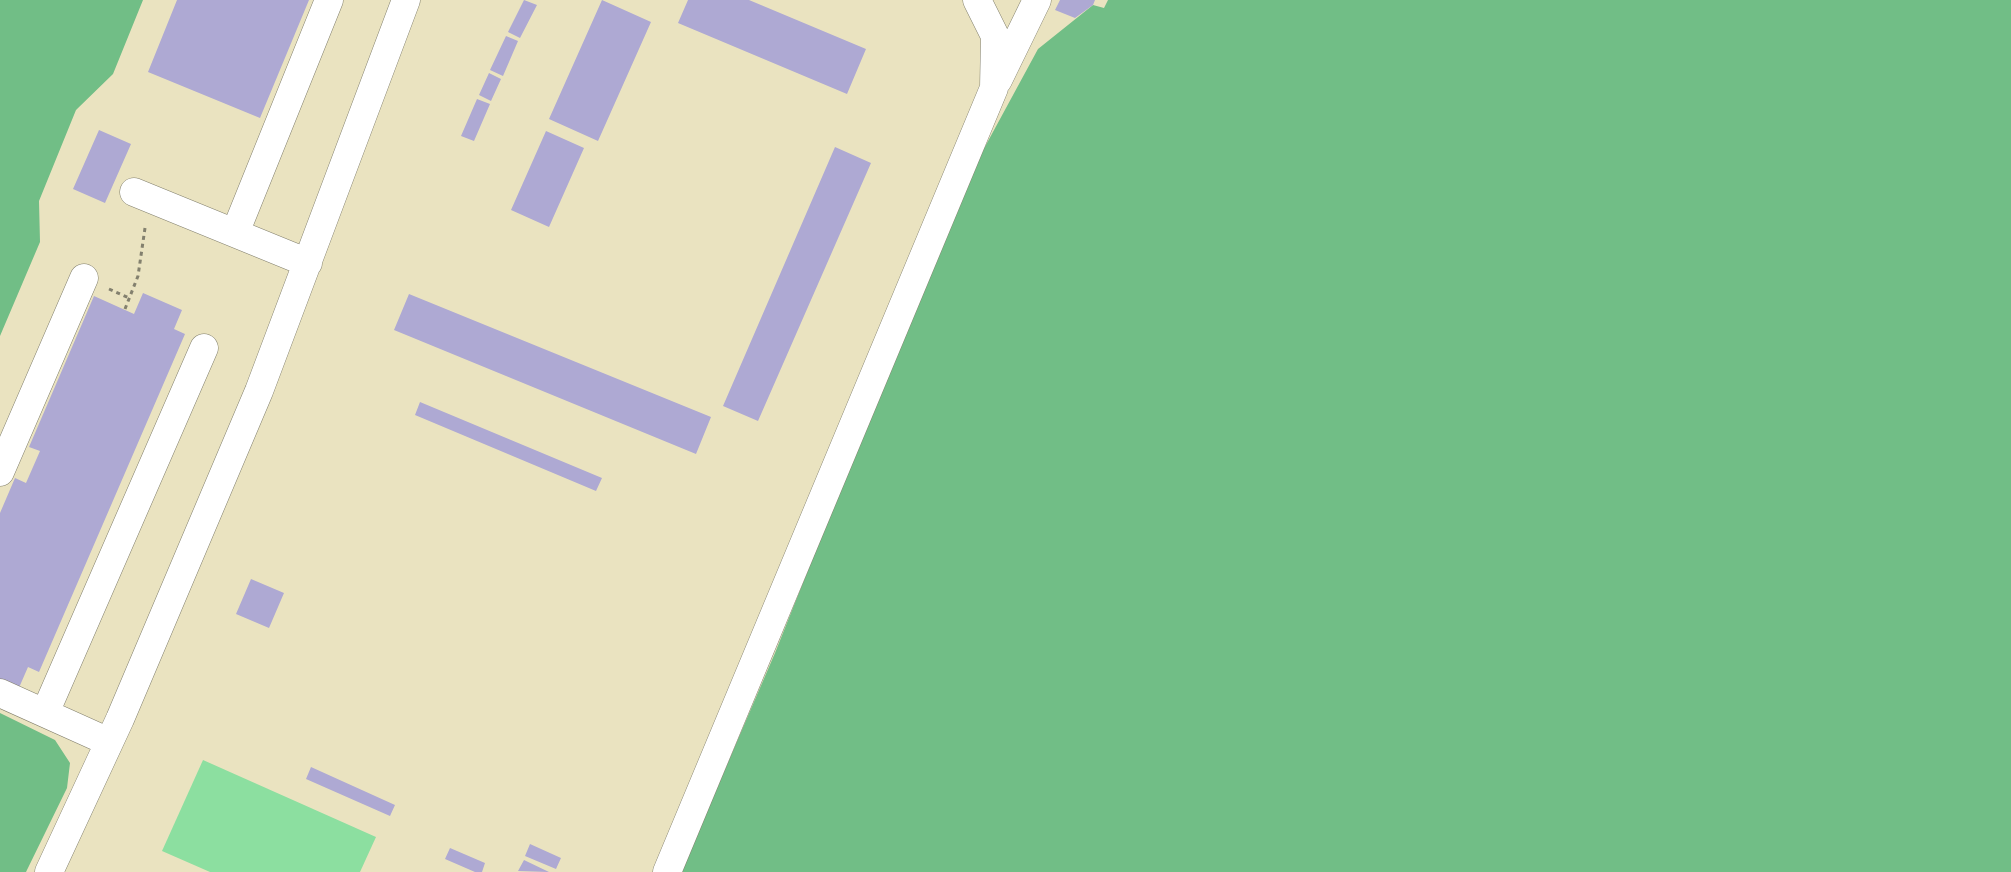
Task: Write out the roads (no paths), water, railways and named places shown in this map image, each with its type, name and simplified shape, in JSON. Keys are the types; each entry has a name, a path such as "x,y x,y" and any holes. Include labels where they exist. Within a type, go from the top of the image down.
{"lane":[{"path":"234,233 329,0"},
{"path":"49,872 110,742 259,391 406,0"},
{"path":"977,0 995,36 994,88"},
{"path":"667,872 994,88 1037,0"},
{"path":"134,192 308,263"},
{"path":"0,472 84,278"},
{"path":"45,713 204,348"},
{"path":"0,693 110,742"}]}
